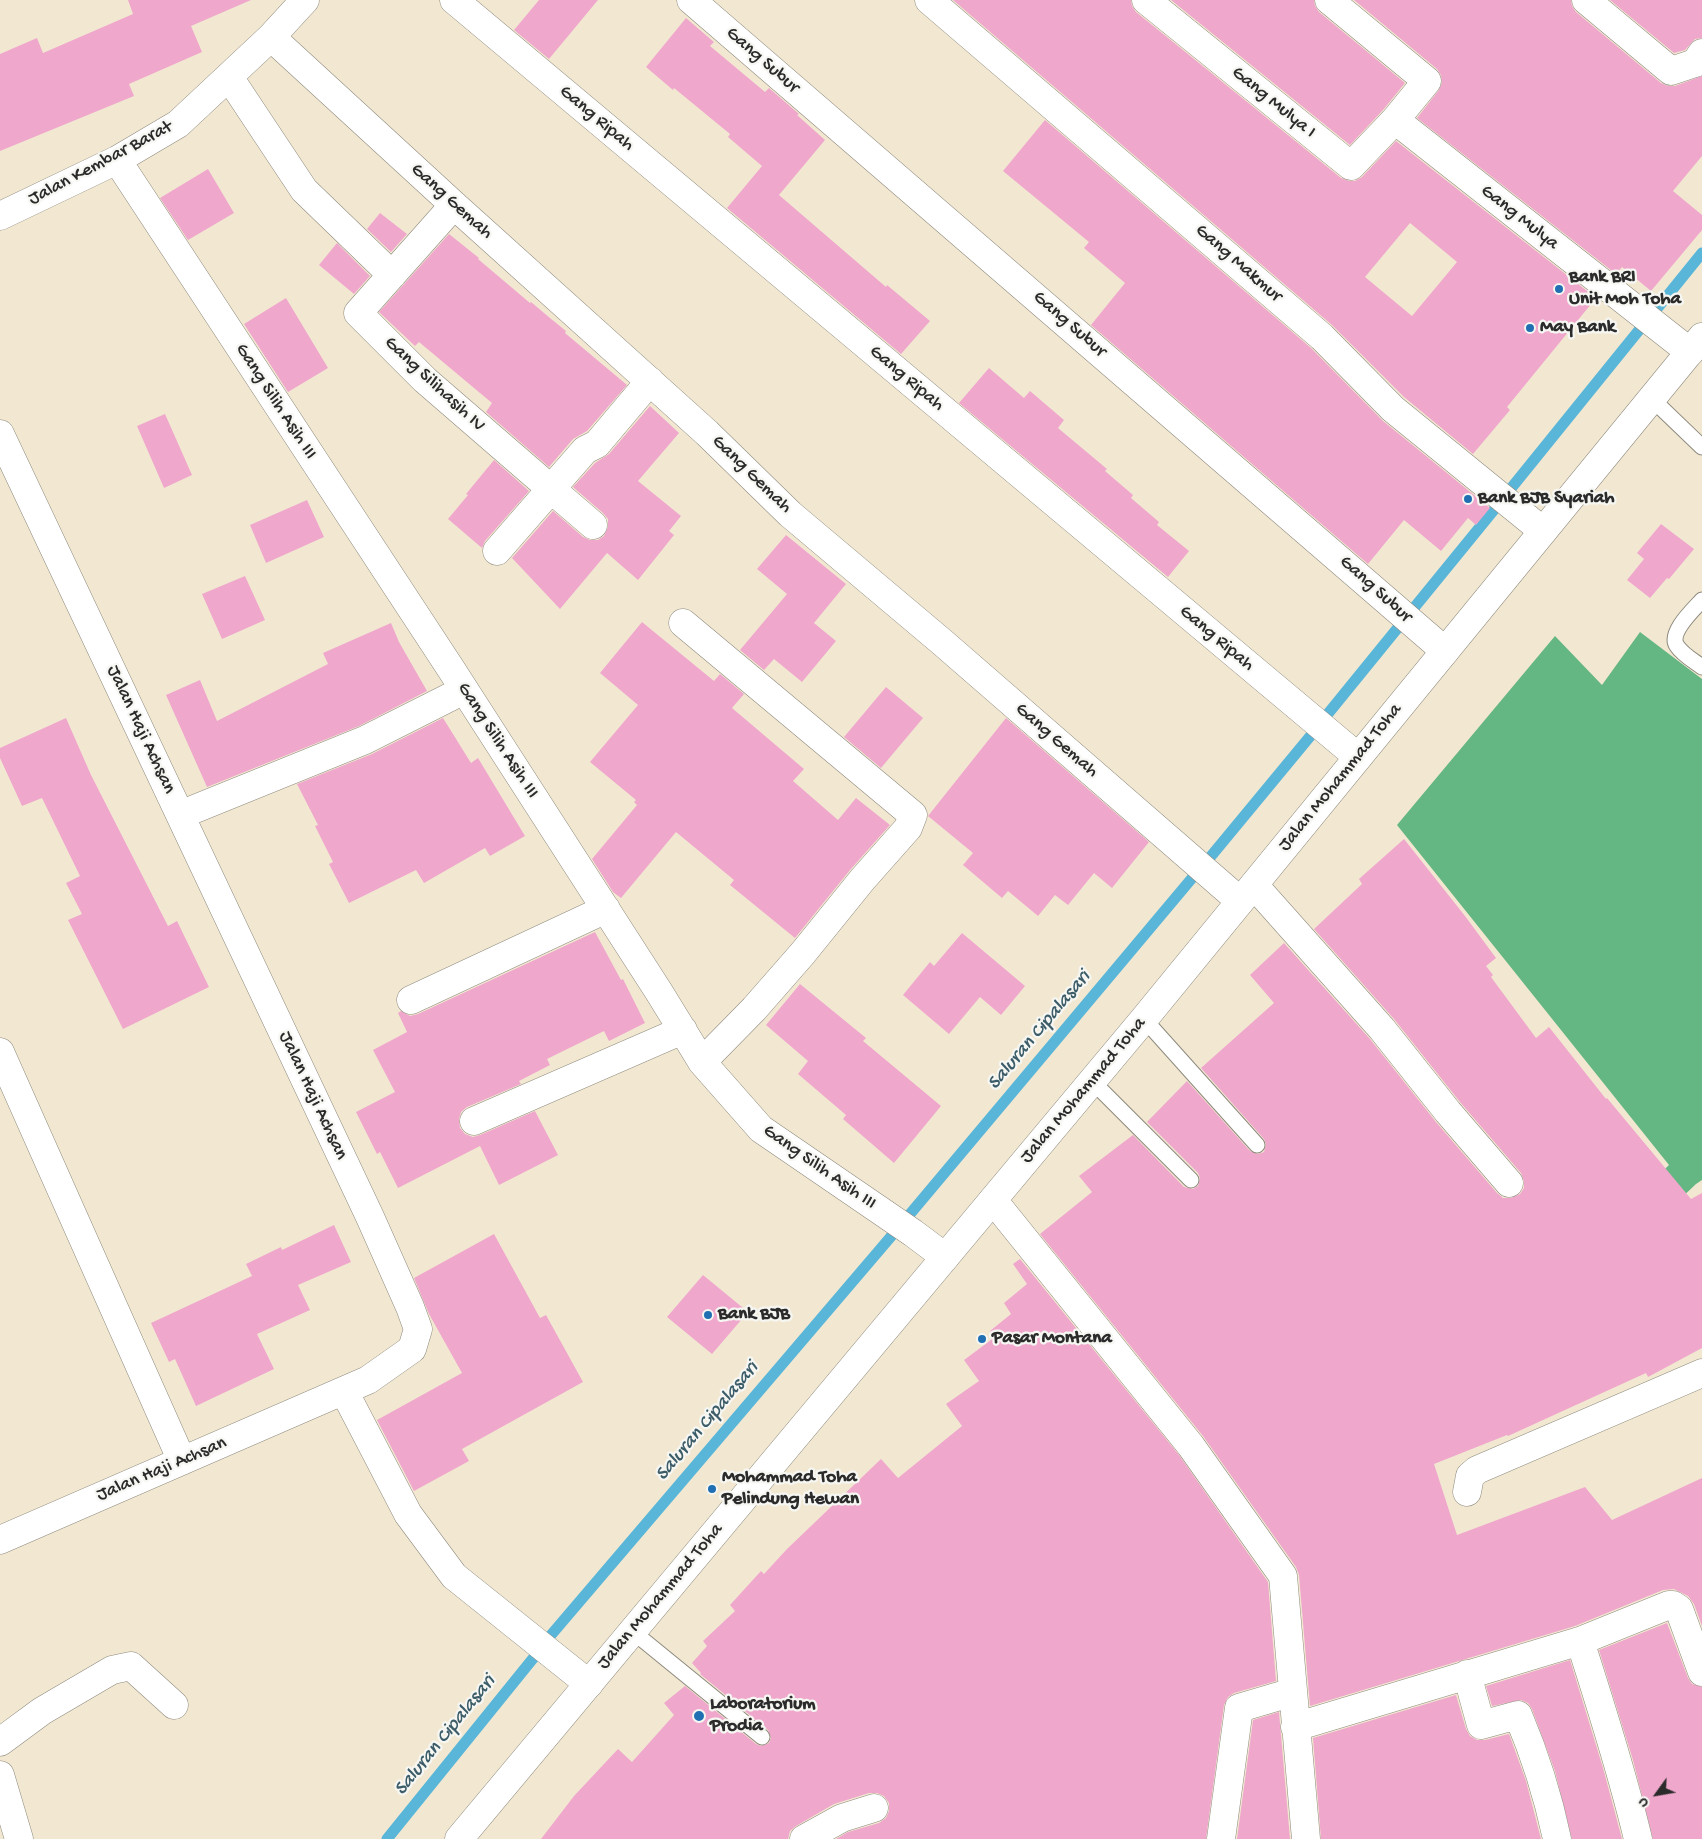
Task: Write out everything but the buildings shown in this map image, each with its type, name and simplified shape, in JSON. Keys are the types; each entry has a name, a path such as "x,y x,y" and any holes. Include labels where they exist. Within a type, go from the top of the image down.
{"street":[{"name":"Jalan Kembar Barat","path":"0,216 117,160 178,124 229,78 306,0"},
{"name":"Gang Ripah","path":"454,0 1358,757"},
{"name":"Gang Subur","path":"691,0 1445,651"},
{"name":"Gang Makmur","path":"929,0 1322,337 1393,409 1543,531"},
{"name":"Gang Mulya I","path":"1146,0 1351,166 1395,120"},
{"path":"1329,0 1427,82 1395,120"},
{"path":"1586,0 1671,72 1695,63 1702,53"},
{"name":"Gang Gemah","path":"271,37 454,206 707,433 790,514 1247,893 1382,1029 1508,1183"},
{"path":"229,78 304,190 392,275"},
{"name":"Gang Mulya","path":"1395,120 1696,344"},
{"name":"Gang Silih Asih III","path":"117,160 464,690 606,909 702,1062 761,1129 945,1256"},
{"name":"Gang Silihasih IV","path":"454,206 358,313 425,380 593,525"},
{"name":"Jalan Mohammad Toha","path":"459,1839 1144,1019 1696,344"},
{"path":"498,551 585,450 597,444 650,381"},
{"name":"Jalan Haji Achsan","path":"0,434 370,1217 410,1307 418,1330 412,1349 368,1380 0,1540"},
{"path":"683,623 913,815 908,828 862,880 803,953 702,1062"},
{"path":"180,815 365,740 464,690"},
{"path":"412,1000 606,909"},
{"path":"474,1122 683,1030"},
{"path":"0,1052 182,1461"},
{"path":"993,1200 1191,1446 1283,1576 1306,1839"},
{"path":"1467,1492 1470,1476 1477,1470 1702,1373"},
{"path":"344,1390 408,1514 454,1576 588,1684"},
{"path":"1295,1727 1580,1641 1669,1605 1674,1605 1679,1609 1702,1672"},
{"path":"1580,1641 1607,1724 1638,1839"},
{"path":"0,1742 42,1711 112,1670 131,1666 174,1705"},
{"path":"1467,1674 1481,1725 1518,1715 1532,1748 1551,1811 1557,1839"},
{"path":"1221,1839 1239,1708 1293,1692"},
{"path":"0,1775 18,1839"},
{"path":"804,1839 842,1818 874,1808"}],"lane":[{"path":"1652,399 1702,447"},
{"path":"1702,600 1676,632 1674,639 1677,646 1702,667"},
{"path":"1144,1019 1257,1145"},
{"path":"1092,1080 1191,1180"},
{"path":"632,1632 762,1737"}],"green space":[{"path":"1640,632 1702,679 1702,1180 1639,1238 1618,1215 1669,1165 1397,825 1555,636 1602,685"}],"waterway":[{"name":"Saluran Cipalasari","path":"1651,316 1702,253"},
{"name":"Saluran Cipalasari","path":"1504,497 1644,324"},
{"name":"Saluran Cipalasari","path":"1409,614 1502,500"},
{"name":"Saluran Cipalasari","path":"1322,721 1405,619"},
{"name":"Saluran Cipalasari","path":"1207,861 1317,728"},
{"name":"Saluran Cipalasari","path":"910,1214 1198,871"},
{"name":"Saluran Cipalasari","path":"551,1635 894,1233"},
{"name":"Saluran Cipalasari","path":"387,1839 535,1656"}],"place":[{"name":"Bank BRI Unit Moh Toha","path":"1559,289"},
{"name":"May Bank","path":"1530,328"},
{"name":"Bank BJB Syariah","path":"1468,499"},
{"name":"Bank BJB","path":"708,1315"},
{"name":"Pasar Montana","path":"982,1339"},
{"name":"Mohammad Toha Pelindung Hewan","path":"712,1489"},
{"name":"Laboratorium Prodia","path":"699,1716"}]}
